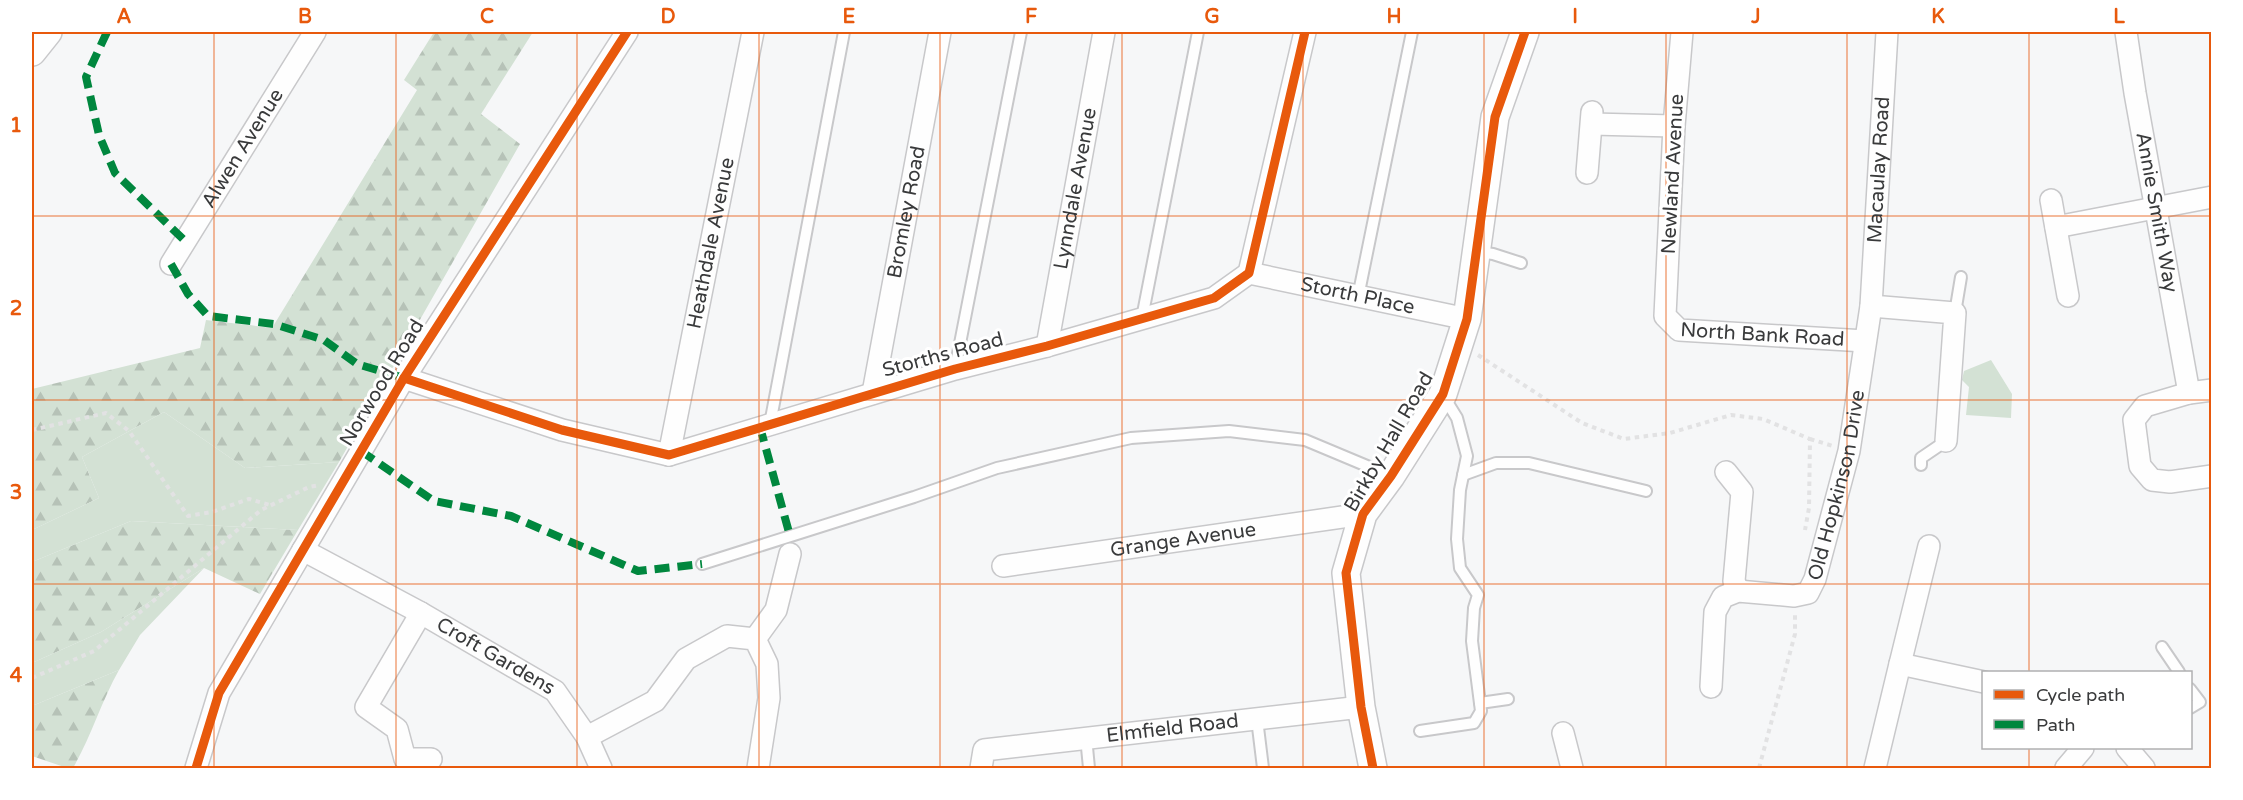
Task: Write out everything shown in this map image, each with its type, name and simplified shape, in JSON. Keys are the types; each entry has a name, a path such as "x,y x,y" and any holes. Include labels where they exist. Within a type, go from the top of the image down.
{"street":[{"path":"32,52 48,32"},
{"name":"Alwen Avenue","path":"171,264 315,32"},
{"name":"Norwood Road","path":"196,768 219,693 404,378 627,32"},
{"name":"Heathdale Avenue","path":"669,455 753,32"},
{"name":"Bromley Road","path":"873,393 940,32"},
{"name":"Lynndale Avenue","path":"1047,346 1104,32"},
{"path":"1249,273 1305,32"},
{"name":"Birkby Hall Road","path":"1373,768 1361,707 1346,573 1363,514 1391,476 1443,394 1463,331 1477,252 1495,117 1525,32"},
{"name":"Newland Avenue","path":"1665,316 1674,126 1682,32"},
{"name":"Macaulay Road","path":"1865,341 1871,306 1887,32"},
{"name":"Annie Smith Way","path":"2126,32 2189,393"},
{"path":"1587,173 1592,117 1674,126"},
{"path":"2056,227 2211,197"},
{"path":"2051,200 2068,296"},
{"name":"Storths Road","path":"669,455 955,369 1047,346 1214,298 1249,273"},
{"name":"Storth Place","path":"1249,273 1358,297 1463,331"},
{"path":"1871,306 1955,313 1946,441"},
{"name":"North Bank Road","path":"1665,316 1679,330 1865,341"},
{"name":"Old Hopkinson Drive","path":"1738,591 1794,596 1808,593 1815,579 1850,451 1865,341"},
{"path":"404,378 562,430 669,455"},
{"path":"2211,390 2189,393 2145,406 2134,420 2140,466 2152,480 2170,482 2211,476"},
{"path":"1711,687 1715,612 1723,597 1738,591 1734,581 1742,492 1726,472"},
{"name":"Grange Avenue","path":"1002,566 1363,514"},
{"path":"1875,768 1929,546"},
{"name":"Croft Gardens","path":"303,550 422,613 555,691 587,737 601,768"},
{"path":"755,639 776,610 790,554"},
{"name":"Croft Gardens","path":"422,613 366,707 397,729 405,759 430,759"},
{"path":"587,737 655,700 686,659 727,636 755,639"},
{"path":"755,639 767,664 769,698 758,768"},
{"path":"1900,664 1982,682"},
{"name":"Elmfield Road","path":"982,759 1086,737 1361,707"},
{"path":"1563,733 1572,768"},
{"path":"2066,768 2081,749"},
{"path":"2130,749 2144,768"}],"lane":[{"path":"770,424 844,32"},
{"path":"955,369 1021,32"},
{"path":"1142,318 1198,32"},
{"path":"1358,297 1412,32"},
{"path":"1477,252 1493,254 1521,264"},
{"path":"1955,313 1961,277"},
{"path":"1420,732 1474,723 1481,711 1472,641 1474,608 1478,595 1460,568 1457,539 1460,490 1467,456 1457,418 1443,394"},
{"path":"702,564 914,497 997,468 1131,438 1228,431 1305,440 1391,476"},
{"path":"1921,465 1922,458 1946,441"},
{"path":"1464,475 1496,463 1529,463 1646,491"},
{"path":"2162,647 2178,671"},
{"path":"2192,692 2200,702 2192,707"},
{"path":"1480,703 1508,699"},
{"path":"1257,719 1263,768"},
{"path":"1086,737 1089,768"}],"path":[{"path":"1463,331 1582,423 1624,439 1670,433 1731,415 1762,419 1810,439 1809,508 1804,541"},
{"path":"32,430 106,414 129,431 188,516 212,512 249,499 271,505"},
{"path":"32,678 94,651 261,510 309,487 345,480"},
{"path":"1759,768 1795,634 1794,596"}],"green space":[{"path":"434,32 533,32 481,114 520,144 339,462 245,468 164,412 82,457 99,498 32,530 32,389 200,348 206,320 272,328 417,90 404,80"},
{"path":"1991,360 2012,394 2011,418 1966,415 1969,387 1962,380 1964,371"},
{"path":"164,412 245,468 339,462 298,530 131,521 32,562 32,530 99,498 82,457"},
{"path":"131,521 298,530 260,594 204,568 101,632 32,663 32,562"},
{"path":"204,568 140,635 119,670 32,706 32,663 101,632"},
{"path":"119,670 73,768 32,756 32,706"}],"marked path":[{"path":"107,32 86,77 99,135 115,173 185,241"},
{"path":"171,264 188,294 208,316 274,324 324,340 357,364 404,378"},
{"path":"760,427 790,536"},
{"path":"361,451 434,501 511,516 638,571 702,564"}],"cycle path":[{"path":"196,768 219,693 404,378 627,32"},
{"path":"404,378 562,430 669,455 955,369 1047,346 1214,298 1249,273 1305,32"},
{"path":"1373,768 1361,707 1346,573 1363,514 1391,476 1443,394 1467,319 1495,117 1525,32"}]}
